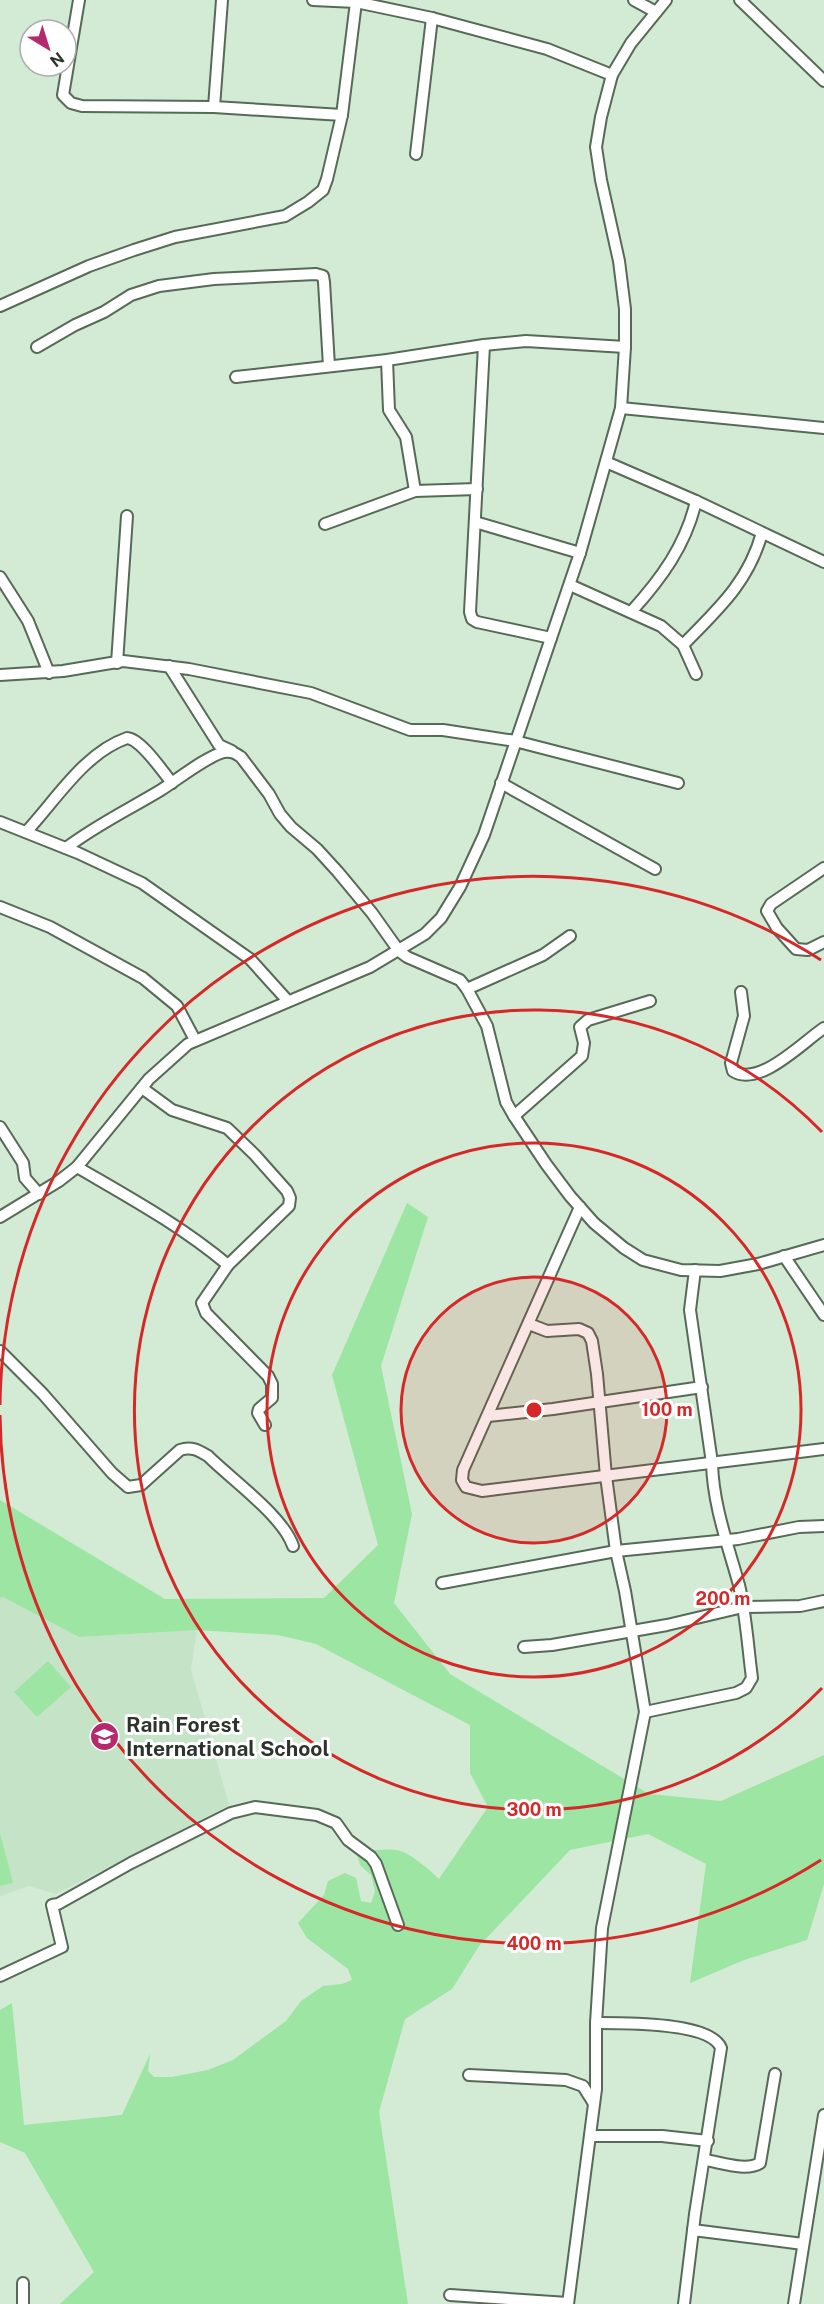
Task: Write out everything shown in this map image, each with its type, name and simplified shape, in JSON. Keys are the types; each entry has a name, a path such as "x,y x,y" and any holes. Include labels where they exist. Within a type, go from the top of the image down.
{"street":[{"path":"79,0 63,95 71,103 82,106 214,107 342,115"},
{"path":"214,107 222,0"},
{"path":"313,0 356,2 432,18 547,49 612,75"},
{"path":"634,0 656,12"},
{"path":"0,1217 39,1194 77,1167 142,1088 174,1055 195,1040 370,967 399,951 424,934 441,918 456,894 484,835 570,585 621,408 625,309 619,261 601,180 597,147 601,117 612,75 631,44 666,0"},
{"path":"740,0 824,81"},
{"path":"0,306 89,266 175,237 285,216 323,190 342,115 356,2"},
{"path":"416,154 432,18"},
{"path":"37,347 75,325 104,312 131,295 159,286 214,279 316,274 323,276 324,282 329,366"},
{"path":"236,377 526,341 625,347"},
{"path":"484,345 470,612 472,619 477,622 551,638"},
{"path":"387,360 389,410 406,437 415,491"},
{"path":"621,408 824,428"},
{"path":"606,462 696,501 824,562"},
{"path":"325,524 415,491 477,489"},
{"path":"631,612 652,589 675,556 691,521 696,501"},
{"path":"117,663 127,516"},
{"path":"475,522 580,553"},
{"path":"683,645 733,593 755,556 762,533"},
{"path":"0,577 4,589 28,621 49,672"},
{"path":"570,585 662,626 683,645 696,674"},
{"path":"0,675 49,672 123,661 169,666 311,693 411,730 443,730 515,741 678,783"},
{"path":"169,666 219,745 241,757 291,827 338,872 372,913 399,951 423,965 460,980 487,1026 506,1102 514,1116 546,1164 579,1207 624,1248 643,1260 681,1270 720,1271 758,1264 824,1245"},
{"path":"26,832 82,767 121,740 133,738 172,783"},
{"path":"66,848 103,822 222,752 232,752"},
{"path":"501,783 655,869"},
{"path":"0,822 131,876 234,946 264,972 287,1000"},
{"path":"824,868 771,904 767,911 777,928 796,950 808,950 824,942"},
{"path":"0,907 50,927 143,978 177,1006 195,1040"},
{"path":"467,989 543,955 570,936"},
{"path":"741,992 744,1016 731,1063 733,1071 740,1075 752,1074 772,1066 824,1028"},
{"path":"514,1116 582,1056 584,1043 580,1027 584,1023 650,1001"},
{"path":"142,1088 172,1110 226,1128 255,1155 287,1191 290,1198 289,1206 228,1265 203,1299 202,1308 272,1384 272,1398 259,1409 258,1413 265,1425"},
{"path":"0,1127 23,1163 25,1179 39,1194"},
{"path":"77,1167 174,1224 210,1249 228,1265"},
{"path":"579,1207 462,1476 463,1484 471,1490 482,1491 824,1449"},
{"path":"784,1256 824,1315"},
{"path":"645,1712 736,1693 746,1688 752,1678 743,1607 712,1484 712,1463 690,1310 695,1270"},
{"path":"450,2295 568,2303 594,2103 602,1928 645,1712 616,1551 592,1341 588,1333 579,1329 548,1331 529,1324"},
{"path":"0,1351 43,1394 112,1473 128,1487 141,1485 180,1450 186,1448 198,1450 208,1456 269,1513 291,1538 293,1546"},
{"path":"488,1416 702,1387"},
{"path":"442,1583 616,1551 738,1539 799,1527 824,1526"},
{"path":"525,1647 632,1632 743,1607 800,1606 824,1601"},
{"path":"0,1976 62,1947 52,1905 58,1904 131,1863 231,1813 255,1807 317,1815 336,1823 348,1840 371,1857 376,1864 398,1925"},
{"path":"596,2023 650,2025 708,2035 719,2042 721,2055 693,2230 684,2304"},
{"path":"705,2160 746,2167 754,2167 760,2163 775,2073"},
{"path":"469,2075 566,2080 583,2085 594,2103"},
{"path":"794,2304 824,2115"},
{"path":"590,2136 663,2136 708,2141"},
{"path":"693,2230 803,2244"},
{"path":"23,2304 24,2283"}],"shaded area":[{"name":"Rain Forest International School","path":"3,1597 79,1637 197,1630 191,1669 229,1805 56,1894 29,1886 0,1896 0,1598"}],"green space":[{"path":"407,1203 428,1217 381,1366 412,1514 394,1603 450,1674 649,1794 721,1801 824,1755 824,1884 807,1940 744,1960 690,1983 706,1864 648,1834 570,1850 479,1946 452,1989 405,2019 379,2112 408,2304 60,2304 94,2272 25,2153 0,2142 0,2010 12,2003 24,2125 122,2115 150,2054 148,2071 154,2077 172,2077 208,2070 233,2060 286,2021 301,2001 323,1986 342,1984 352,1980 348,1969 307,1938 298,1923 324,1895 328,1881 345,1873 356,1878 361,1901 371,1903 375,1891 371,1875 360,1865 355,1846 365,1849 401,1851 419,1861 439,1879 488,1807 470,1773 470,1725 316,1644 278,1635 197,1630 79,1637 3,1597 0,1598 0,1500 165,1599 324,1598 378,1545 332,1375"},
{"path":"48,1661 71,1687 37,1717 14,1692"},
{"path":"0,1833 13,1883 0,1886"}],"place":[{"name":"Rain Forest International School","path":"105,1737"}]}
